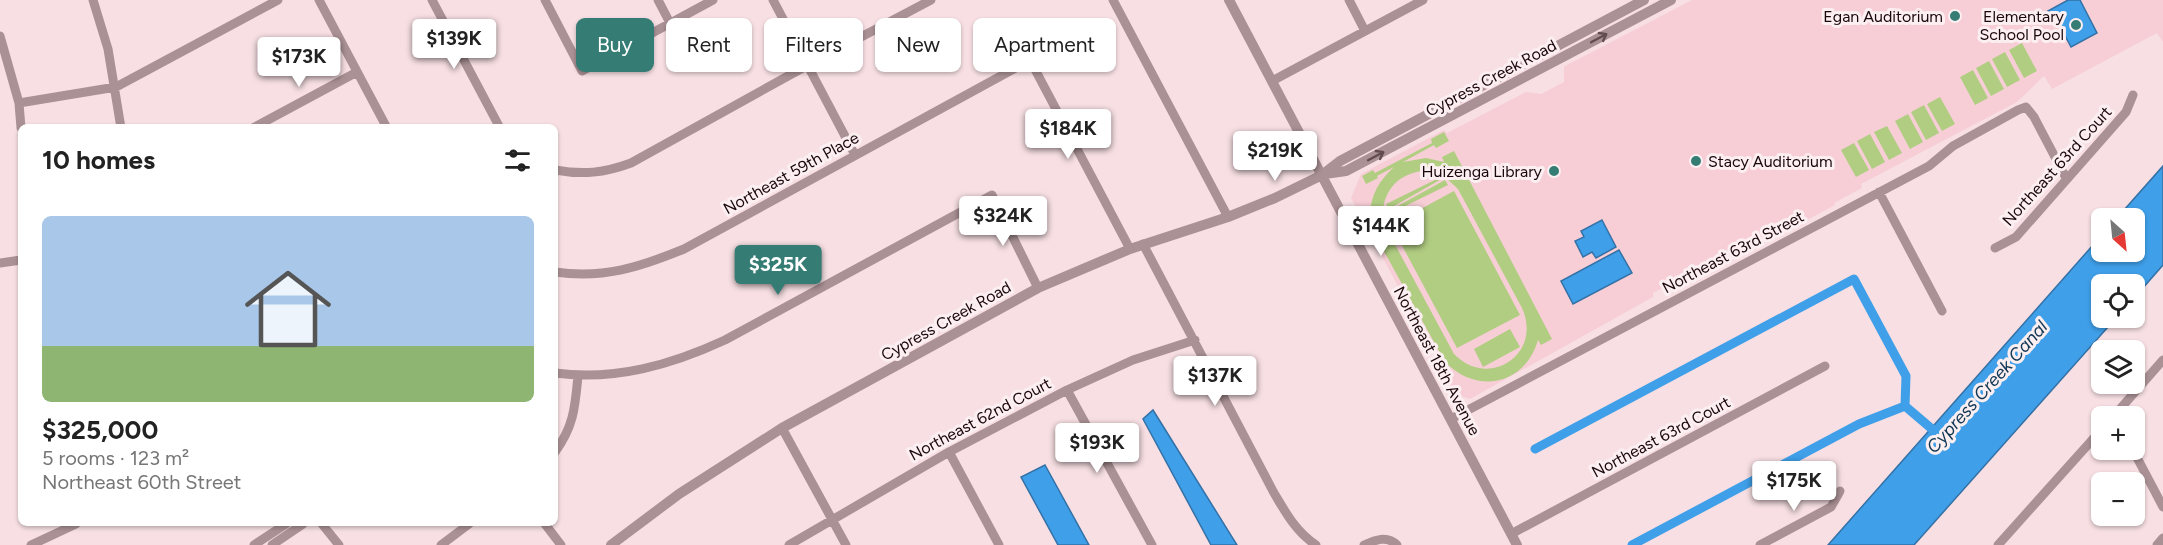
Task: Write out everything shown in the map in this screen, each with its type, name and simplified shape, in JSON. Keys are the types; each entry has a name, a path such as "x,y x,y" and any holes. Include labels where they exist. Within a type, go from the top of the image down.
{"street":[{"path":"93,0 108,49 121,124"},
{"path":"19,103 116,87 278,0"},
{"path":"319,0 385,124"},
{"path":"432,0 498,124"},
{"path":"545,0 582,71 666,25"},
{"path":"658,0 667,18"},
{"path":"679,18 713,0"},
{"path":"773,0 783,18"},
{"path":"863,36 931,0"},
{"path":"1113,0 1228,217"},
{"name":"Northeast 18th Avenue","path":"1229,0 1517,545"},
{"path":"1349,0 1365,31"},
{"path":"1272,81 1423,0"},
{"name":"Cypress Creek Road","path":"611,545 679,494 782,428 1038,288 1143,244 1228,217 1275,198 1322,175 1340,161 1644,0"},
{"name":"Cypress Creek Road","path":"1322,175 1346,171 1671,0"},
{"path":"0,36 19,103 21,124"},
{"name":"Northeast 59th Place","path":"558,272 574,275 609,274 646,265 684,249 1030,60 1130,249"},
{"path":"260,124 357,72"},
{"path":"558,170 573,173 606,172 631,163 795,72"},
{"path":"812,72 855,155"},
{"name":"Northeast 63rd Court","path":"1995,248 2016,237 2126,112 2133,95"},
{"name":"Northeast 63rd Street","path":"1451,419 1929,166 1953,146 2026,107 2034,117 2066,178"},
{"path":"1879,192 1942,311"},
{"path":"558,373 578,376 635,371 667,364 697,353 992,195 1038,288"},
{"path":"1143,244 1274,493 1294,526 1305,538 1316,545"},
{"path":"0,262 18,260"},
{"name":"Northeast 62nd Court","path":"789,545 949,452 1067,390 1133,360 1195,340"},
{"path":"2123,406 2163,360"},
{"name":"Northeast 63rd Court","path":"1511,534 1826,366"},
{"path":"558,448 571,424 578,376"},
{"path":"1067,390 1152,545"},
{"path":"782,428 846,545"},
{"path":"1998,545 2091,441"},
{"path":"949,452 999,545"},
{"path":"2138,460 2163,507"},
{"path":"1760,545 1831,507 1840,491"},
{"path":"31,545 72,526"},
{"path":"254,545 283,526"},
{"path":"272,545 300,526"},
{"path":"324,526 339,545"},
{"path":"441,545 466,526"},
{"path":"547,526 561,545"},
{"path":"2157,545 2163,538"},
{"path":"1364,545 1373,540 1383,539 1393,541 1397,545"}],"shaded area":[{"path":"1692,0 2163,0 2163,42 2157,33 2052,89 2044,76 2017,102 1861,184 1862,188 1834,203 1835,205 1781,234 1779,232 1732,252 1653,293 1653,297 1470,399 1456,395 1351,198 1361,174 1444,130 1447,133 1526,92 1541,94 1564,82 1564,67 1567,65"}],"green space":[{"path":"2022,43 2037,71 2024,78 2009,50"},
{"path":"2005,52 2020,80 2007,87 1992,59"},
{"path":"1989,61 2004,89 1991,96 1976,68"},
{"path":"1973,70 1988,98 1975,105 1960,77"},
{"path":"1940,97 1955,124 1942,131 1927,104"},
{"path":"1924,105 1939,133 1926,140 1911,112"},
{"path":"1908,114 1923,142 1910,149 1895,121"},
{"path":"1887,126 1902,153 1889,160 1874,132"},
{"path":"1444,132 1449,141 1436,148 1434,145 1403,162 1426,158 1444,162 1442,157 1454,151 1552,339 1541,345 1538,340 1532,355 1522,367 1499,380 1471,379 1445,362 1375,235 1372,225 1371,206 1376,189 1394,167 1366,184 1362,176 1373,170 1375,173 1432,143 1431,139","holes":["1425,171 1443,176 1386,204 1389,209 1445,177 1458,189 1522,308 1527,325 1525,340 1519,352 1509,362 1496,367 1482,368 1468,364 1454,354 1385,226 1383,217 1448,185 1445,180 1383,214 1386,197 1401,178"]},
{"path":"1870,134 1885,162 1872,169 1857,141"},
{"path":"1854,143 1869,170 1856,177 1841,150"},
{"path":"1454,191 1520,315 1457,348 1391,225"},
{"path":"1510,329 1520,347 1483,367 1474,349"}],"water":[{"name":"Elementary School Pool","path":"2068,0 2080,0 2097,33 2071,47 2054,15 2049,18 2046,12"},
{"name":"Cypress Creek Canal","path":"2163,166 2163,265 2145,286 2145,274 2091,274 2091,328 2107,328 2096,340 2091,340 2091,346 1914,545 1828,545 2091,247 2091,262 2145,262 2145,208 2126,208"},
{"path":"1602,220 1616,247 1596,258 1592,252 1583,257 1575,241 1584,237 1581,231"},
{"path":"1619,250 1632,273 1573,304 1561,281"},
{"path":"1153,410 1237,545 1211,545 1143,419"},
{"path":"1045,465 1089,545 1058,545 1021,477"}],"waterway":[{"name":"Cypress Creek Canal","path":"1535,449 1854,279 1906,376 1905,406 1939,435"},
{"path":"1632,545 1859,424 1905,406"}],"place":[{"name":"Egan Auditorium","path":"1955,16"},
{"name":"Elementary School Pool","path":"2076,25"},
{"name":"Stacy Auditorium","path":"1696,161"},
{"name":"Huizenga Library","path":"1554,171"}]}
